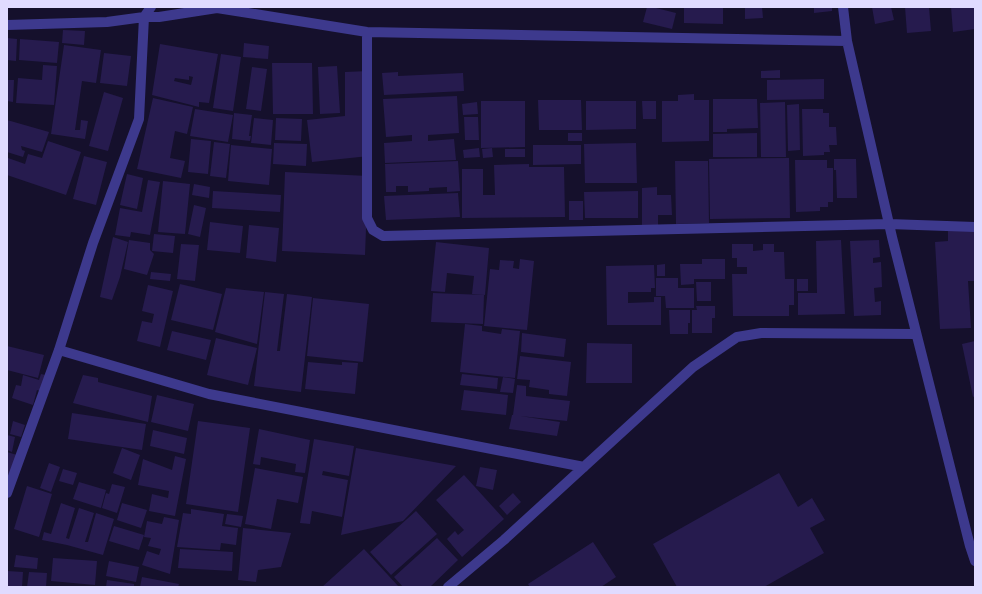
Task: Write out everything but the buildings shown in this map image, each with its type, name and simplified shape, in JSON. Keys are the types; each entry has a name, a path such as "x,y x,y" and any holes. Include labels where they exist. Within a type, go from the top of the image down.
{"street":[{"path":"7,492 59,350 93,243 139,119 144,17 150,7"},
{"path":"843,7 847,41 889,224 968,538 975,560"},
{"path":"7,25 107,22 144,17 159,18 218,8 367,32 847,41"},
{"path":"367,32 367,218 373,230 384,236 889,224 975,227"},
{"path":"448,587 504,540 693,368 737,337 762,333 916,334"},
{"path":"59,350 209,394 584,467"}]}
